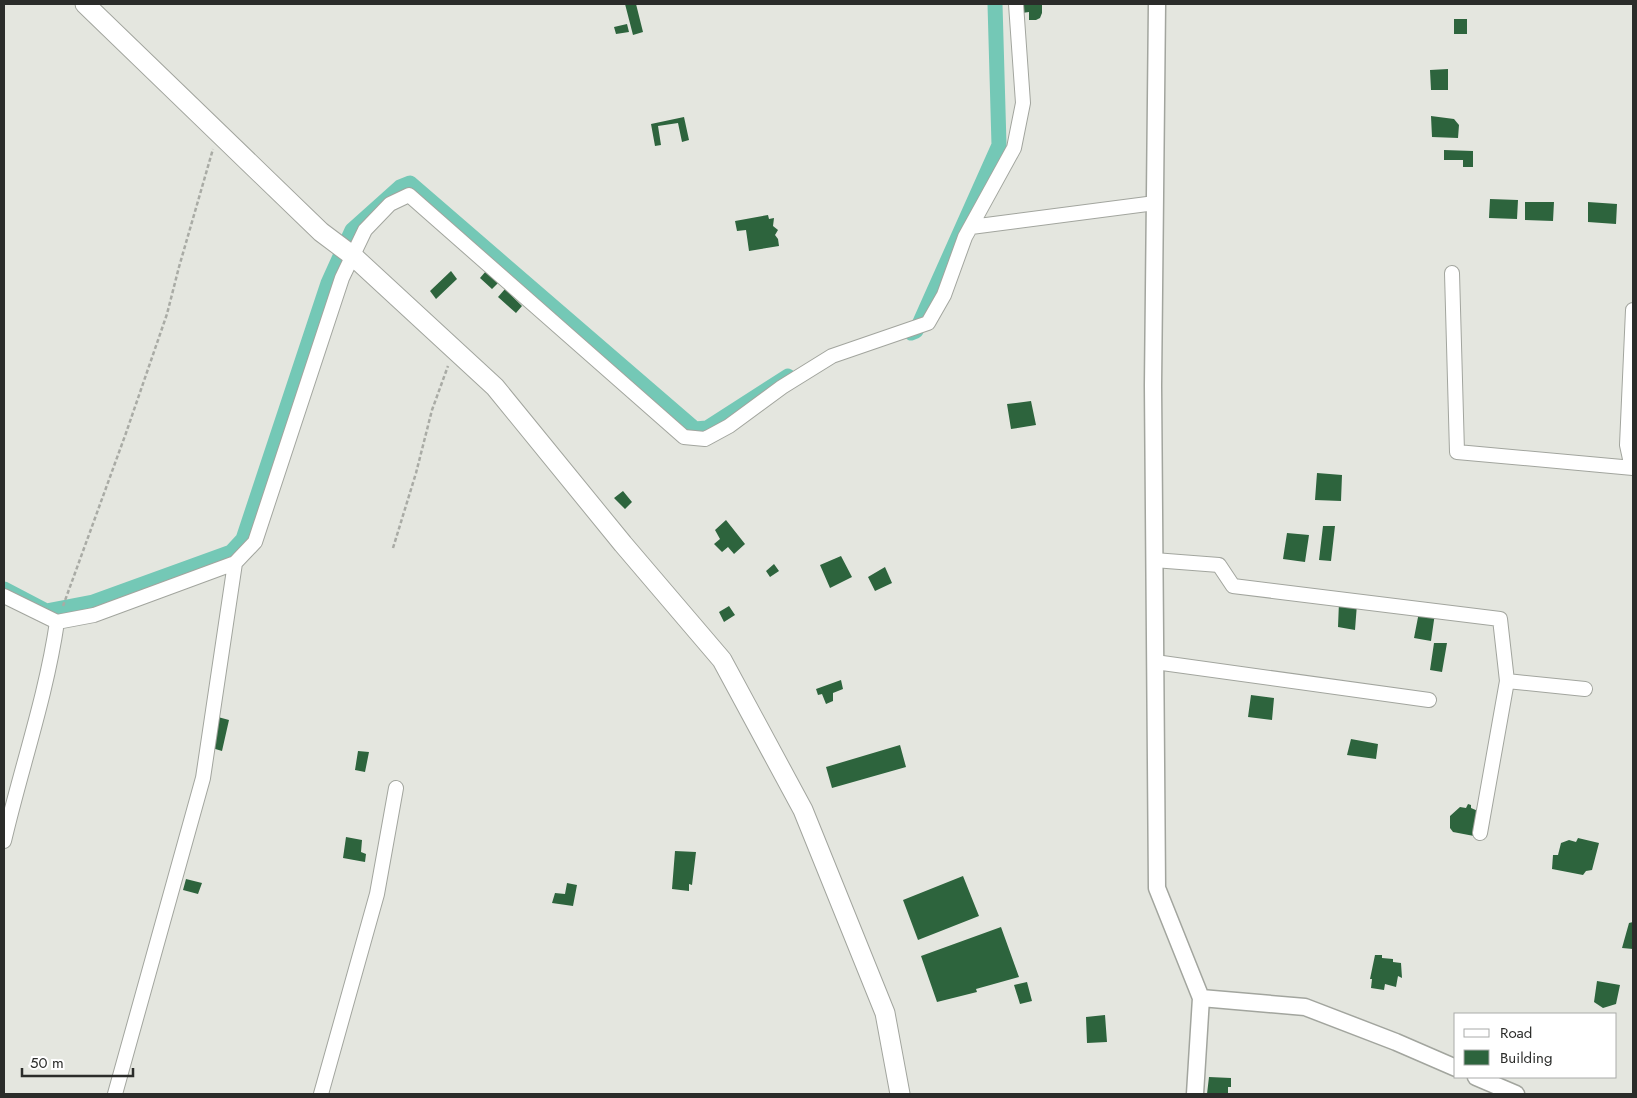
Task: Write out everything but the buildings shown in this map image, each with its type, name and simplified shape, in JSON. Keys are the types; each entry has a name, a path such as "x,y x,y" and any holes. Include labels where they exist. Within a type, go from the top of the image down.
{"main road":[{"path":"85,4 322,232 353,256 496,387 617,537 722,660 803,810 885,1013 900,1094"}],"street":[{"path":"4,596 57,622 94,615 235,563 255,542 342,278 365,230 390,204 409,195 684,437 706,440 729,426 782,387 832,356 928,323 944,295 965,237 1014,148 1024,103 1016,4"},
{"path":"1157,4 1153,386 1157,888 1201,998 1195,1094"},
{"path":"971,227 1155,203"},
{"path":"1452,273 1457,452 1632,468 1627,445 1633,310"},
{"path":"1154,560 1219,565 1233,586 1500,619 1507,681 1480,833"},
{"path":"115,1094 203,778 235,563"},
{"path":"4,841 37,721 52,659 57,622"},
{"path":"1155,662 1429,700"},
{"path":"1507,681 1585,689"},
{"path":"321,1094 377,894 396,788"},
{"path":"1201,998 1305,1007 1396,1042 1454,1067"},
{"path":"1478,1078 1516,1094"}],"path":[{"path":"57,622 167,314 213,150 221,134"},
{"path":"393,548 416,473 432,410 450,361"}],"waterway":[{"path":"911,333 916,331 999,145 995,4"},
{"path":"4,589 46,611 93,602 231,552 243,539 328,283 352,230 400,187 410,183 695,429 707,428 788,376"}]}
